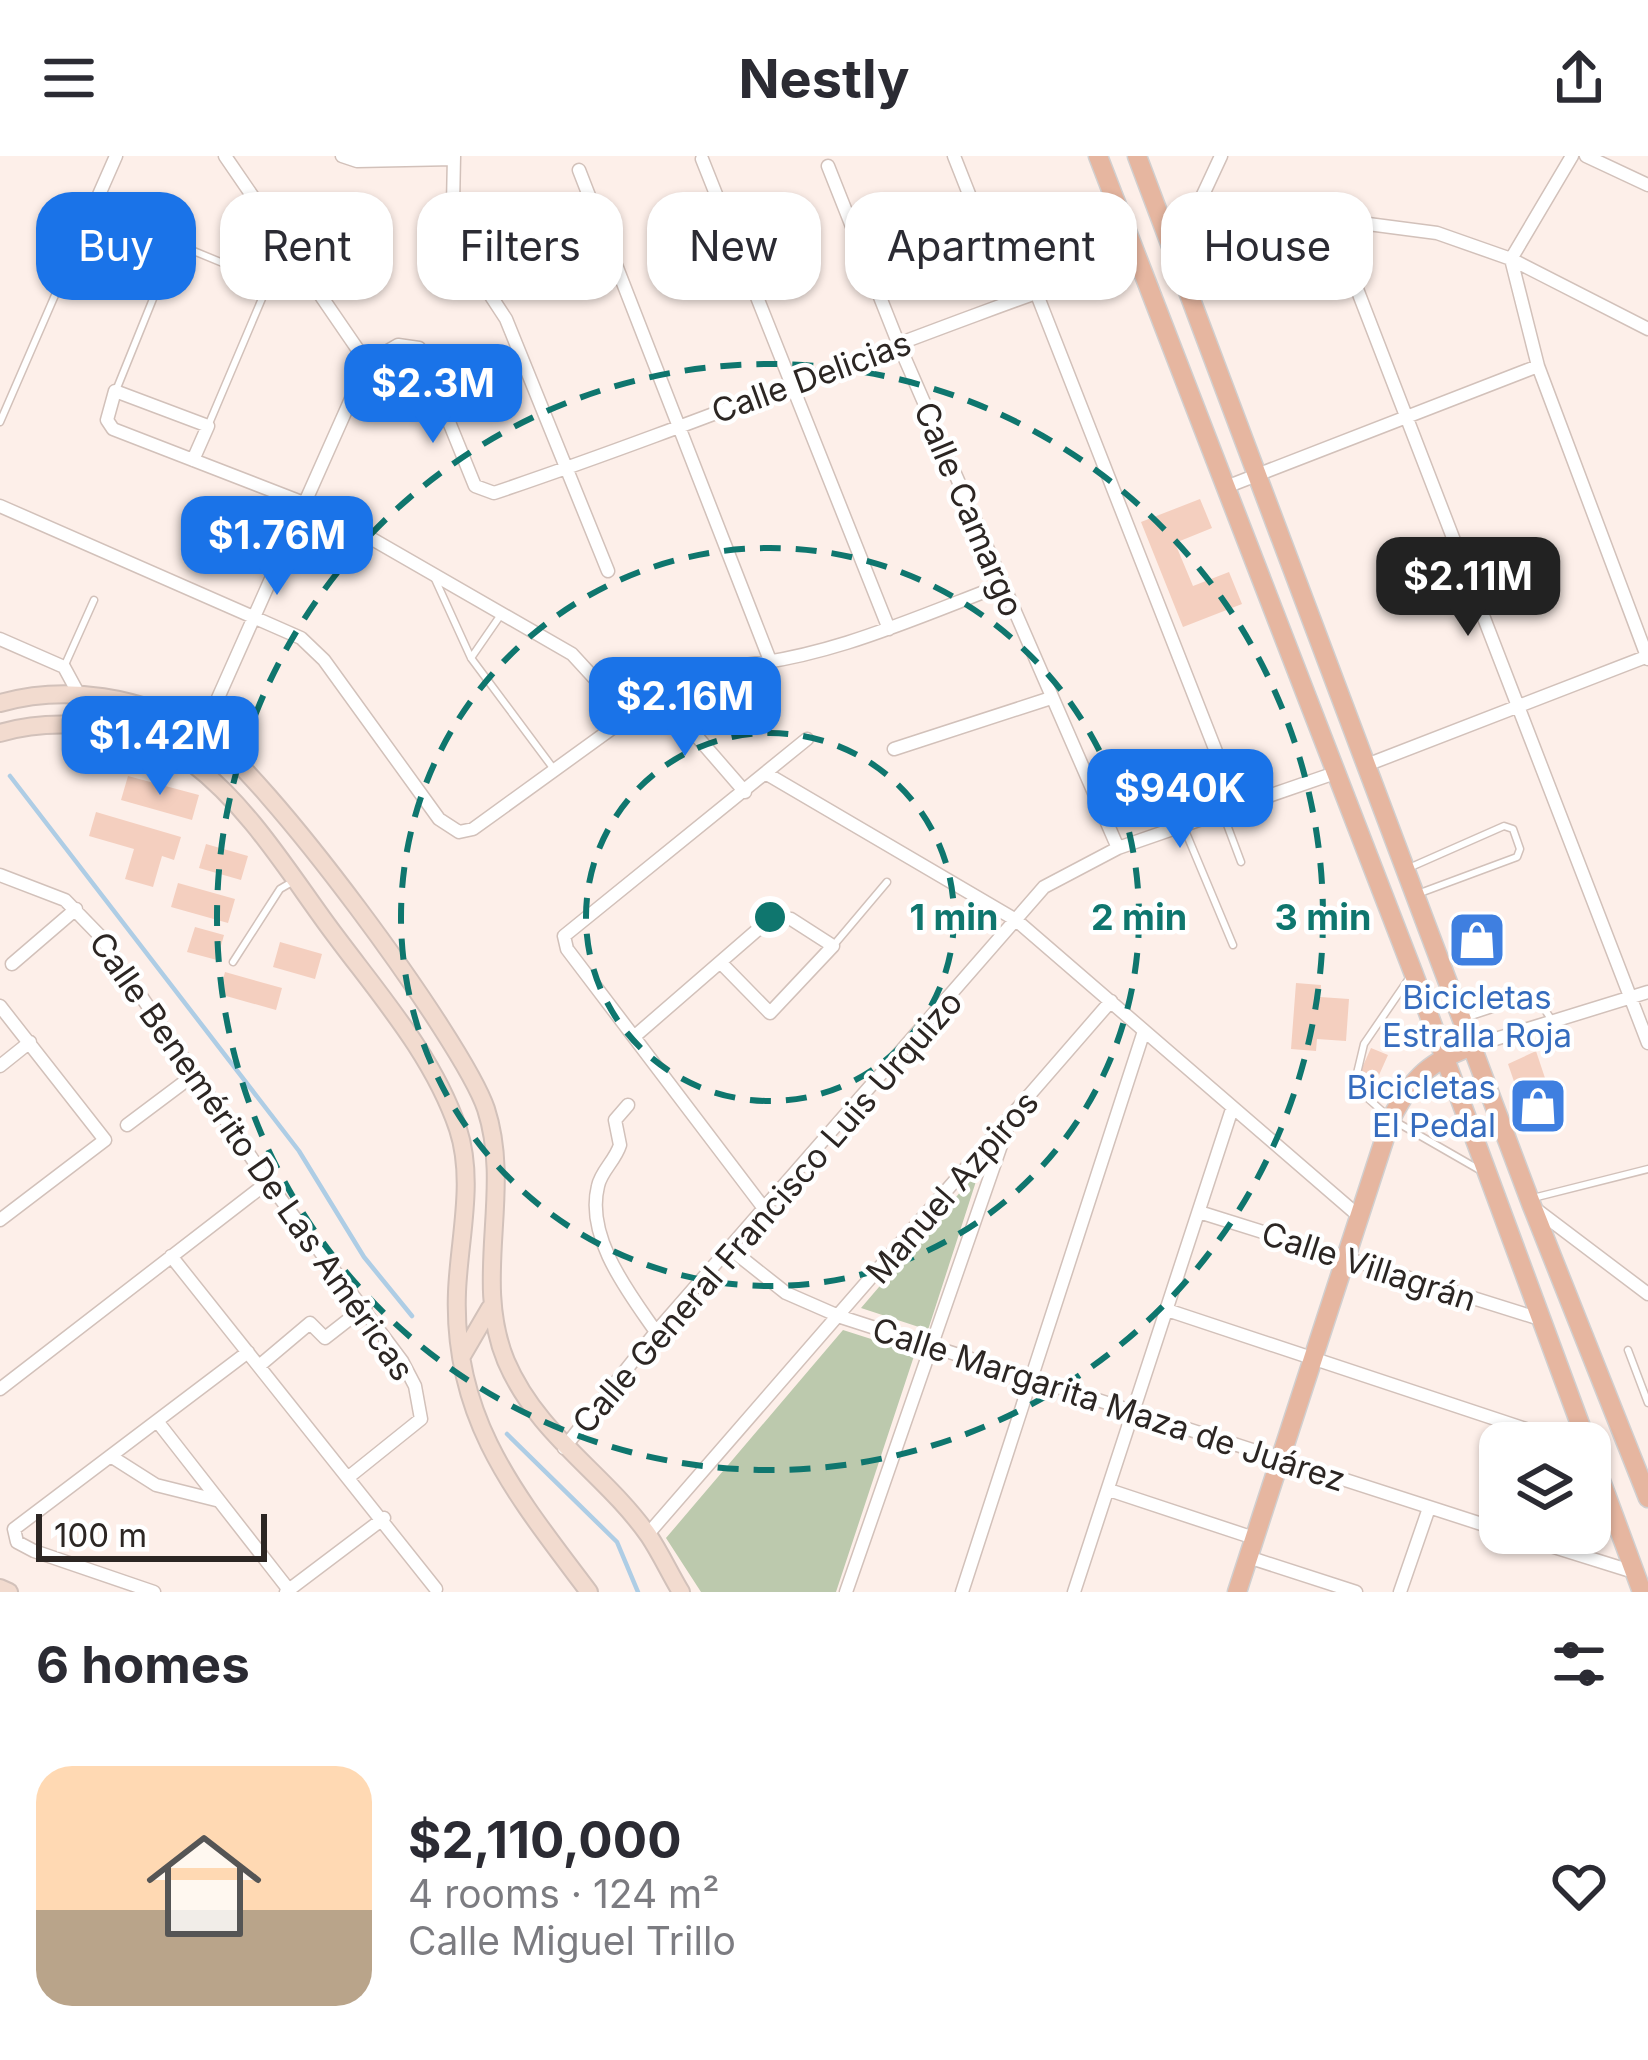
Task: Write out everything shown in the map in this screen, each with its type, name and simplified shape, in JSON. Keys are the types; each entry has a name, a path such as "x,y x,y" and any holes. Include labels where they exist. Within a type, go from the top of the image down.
{"main road":[{"path":"1098,156 1111,192"},
{"path":"1137,156 1161,217"},
{"path":"1137,261 1413,972 1579,1422"},
{"path":"1193,300 1476,1045 1531,1203 1640,1456 1648,1498"},
{"path":"1237,1592 1391,1119 1413,1079 1443,1056 1476,1045"},
{"path":"1611,1510 1642,1592"}],"street":[{"path":"101,192 116,156"},
{"path":"225,156 251,192"},
{"path":"342,156 357,161 454,158 456,233 464,255 506,320 608,571"},
{"path":"954,156 968,192"},
{"path":"1205,192 1222,156"},
{"path":"1369,764 1648,657 1538,366 1511,259 1572,156"},
{"path":"1586,156 1648,185"},
{"path":"702,159 889,628"},
{"name":"Calle Camargo","path":"828,166 899,345 1118,848"},
{"path":"580,170 771,663"},
{"path":"1373,225 1437,233 1511,259 1648,329"},
{"path":"190,761 367,363 325,300"},
{"name":"Calle Delicias","path":"367,363 398,345 415,345 423,353 475,486 485,493 566,468 899,345 1005,300"},
{"path":"1039,300 1237,805"},
{"path":"1362,300 1648,1043"},
{"path":"1226,487 1538,366"},
{"path":"193,460 208,426 115,391 108,423 193,460 304,503 502,613 572,654 628,715"},
{"path":"0,506 301,638 324,660 439,819 459,832 473,830 683,677"},
{"path":"733,666 771,663 889,628 1002,585"},
{"path":"0,639 64,667 77,691"},
{"path":"0,703 77,691 154,711 201,732 228,752 264,792 456,1047 487,1111 493,1143 490,1308 505,1358 539,1421 648,1534 681,1592"},
{"path":"660,694 746,792"},
{"path":"894,749 1051,698"},
{"path":"0,733 38,725 87,726 127,735 190,761 239,809 429,1064 460,1137 465,1178 456,1308 463,1365 481,1434 499,1469 589,1592"},
{"path":"766,1211 567,949 564,936 569,926 746,792 806,740"},
{"name":"Calle General Francisco Luis Urquizo","path":"564,1448 656,1332 733,1251 1016,920 1061,874 1183,824 1335,773"},
{"path":"766,774 1016,920 1361,1218"},
{"name":"Calle Benemérito De Las Américas","path":"0,875 50,892 76,909 146,997 268,1182 365,1306 415,1386 421,1419 350,1476"},
{"path":"12,964 76,909"},
{"path":"635,1036 776,916 791,919 833,946 770,1012 722,964"},
{"path":"1476,1045 1648,992"},
{"name":"Manuel Azpiros","path":"648,1534 841,1317 1111,1000"},
{"path":"0,1006 105,1139 0,1220"},
{"path":"962,1592 1035,1379 1144,1031"},
{"path":"0,1066 30,1042"},
{"path":"429,1064 456,1047"},
{"path":"127,1125 196,1075"},
{"path":"628,1105 615,1120 616,1157 596,1191 614,1268 656,1332"},
{"path":"1074,1592 1232,1109"},
{"path":"846,1592 928,1344 1009,1121"},
{"path":"0,1390 268,1182"},
{"path":"1531,1203 1648,1294"},
{"name":"Calle Villagrán","path":"1199,1212 1540,1319"},
{"name":"Calle Margarita Maza de Juárez","path":"733,1251 786,1293 841,1317 1479,1523"},
{"path":"171,1256 384,1517 436,1589"},
{"path":"259,1366 310,1323 325,1338 365,1306"},
{"path":"463,1365 490,1308"},
{"path":"1167,1310 1504,1422"},
{"path":"154,1592 17,1542 14,1529 248,1352"},
{"path":"463,1365 476,1356 505,1358"},
{"path":"157,1421 287,1591 384,1517"},
{"path":"112,1456 156,1485 216,1500"},
{"path":"1109,1490 1357,1592"},
{"path":"1400,1592 1429,1508"},
{"path":"1576,1554 1634,1572"},
{"path":"0,1588 9,1592"}],"lane":[{"path":"0,422 53,300"},
{"path":"115,391 153,300"},
{"path":"208,426 261,300"},
{"path":"433,575 471,658 554,768"},
{"path":"64,667 94,600"},
{"path":"471,658 502,613"},
{"path":"1222,810 1241,862"},
{"path":"1183,824 1233,945"},
{"path":"1408,868 1504,826 1513,829 1520,849 1517,857 1417,894"},
{"path":"232,962 280,889 295,880"},
{"path":"833,946 887,882"},
{"path":"1413,972 1364,1044 1353,1079 1358,1092 1391,1119 1487,1174"},
{"path":"1465,1018 1535,994 1542,997 1553,1022"},
{"path":"1531,1203 1648,1169"},
{"path":"1628,1350 1648,1403"}],"green space":[{"path":"980,1169 928,1330 861,1308"},
{"path":"843,1330 915,1353 836,1592 701,1592 666,1538"}],"building":[{"path":"1200,499 1212,528 1175,543 1193,586 1229,572 1242,604 1183,627 1141,522"},
{"path":"128,776 199,795 192,820 121,800"},
{"path":"96,812 181,837 174,860 162,856 153,887 125,879 134,849 89,836"},
{"path":"206,844 248,856 241,880 199,868"},
{"path":"178,883 235,899 228,923 171,907"},
{"path":"195,927 224,935 217,960 187,952"},
{"path":"280,942 322,954 315,979 273,967"},
{"path":"225,972 282,988 276,1010 219,994"},
{"path":"1296,983 1321,985 1320,997 1349,999 1346,1041 1317,1039 1316,1051 1291,1049"},
{"path":"1371,1048 1388,1055 1375,1084 1358,1077"},
{"path":"1536,1051 1547,1084 1519,1096 1508,1064"}],"waterway":[{"path":"10,776 299,1151 364,1257 412,1316"},
{"path":"507,1434 617,1542 638,1592"}],"place":[{"name":"Bicicletas Estralla Roja","path":"1477,940"},
{"name":"Bicicletas El Pedal","path":"1538,1106"}]}
